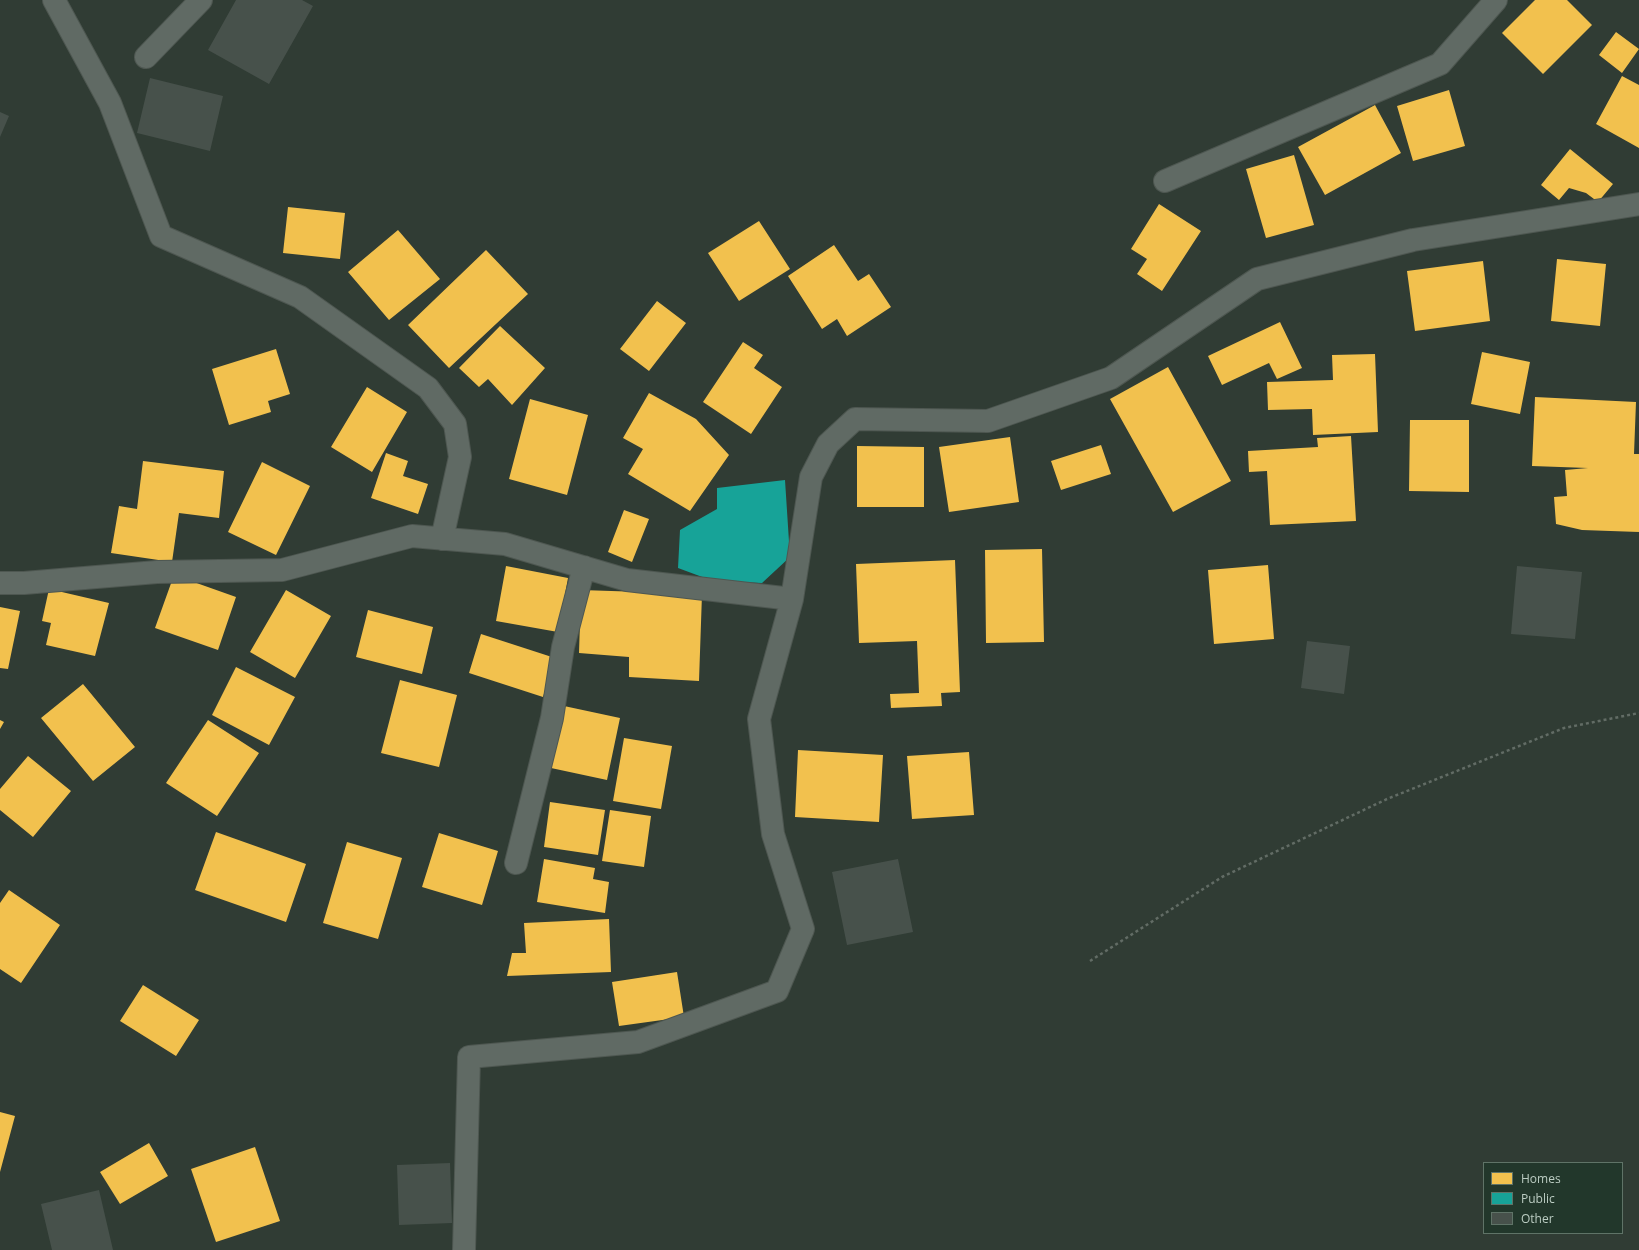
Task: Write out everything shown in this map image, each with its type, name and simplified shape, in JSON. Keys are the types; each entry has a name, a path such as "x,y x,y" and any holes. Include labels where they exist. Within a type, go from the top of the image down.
{"street":[{"path":"54,0 110,102 161,236 300,297 428,388 455,424 460,457 442,539"},
{"path":"146,57 201,0"},
{"path":"1165,181 1440,64 1496,0"},
{"path":"464,1250 469,1057 638,1042 777,992 803,929 773,834 759,719 792,599 811,477 828,444 855,419 988,421 1111,378 1257,279 1413,240 1639,204"},
{"path":"0,583 24,583 157,572 282,570 412,536 505,544 627,580 792,599"},
{"path":"516,863 552,718 563,647 584,567"}],"path":[{"path":"1090,961 1222,876 1386,799 1564,728 1639,713"}],"building: Homes":[{"path":"1535,0 1567,0 1592,25 1543,74 1502,33"},
{"path":"1616,32 1639,49 1622,73 1599,55"},
{"path":"1622,76 1639,85 1639,148 1596,124"},
{"path":"1449,90 1465,146 1413,161 1397,106"},
{"path":"1375,105 1401,153 1325,195 1298,147"},
{"path":"1570,149 1613,184 1598,202 1586,193 1569,188 1559,200 1541,185"},
{"path":"1294,155 1314,225 1266,238 1246,169"},
{"path":"1159,204 1201,231 1162,291 1137,274 1147,259 1131,249"},
{"path":"288,207 345,213 340,259 283,253"},
{"path":"759,221 790,269 739,301 708,253"},
{"path":"398,230 440,279 389,320 348,272"},
{"path":"834,245 858,281 869,274 891,307 847,336 837,319 822,329 788,276"},
{"path":"486,250 528,294 449,368 408,325"},
{"path":"1557,259 1606,264 1600,326 1551,321"},
{"path":"1483,261 1490,321 1415,331 1407,271"},
{"path":"657,301 686,323 649,371 620,349"},
{"path":"1280,322 1302,368 1277,379 1269,363 1222,385 1208,356"},
{"path":"500,326 545,368 512,405 488,379 479,387 459,368"},
{"path":"743,342 763,355 754,368 782,387 751,434 703,402"},
{"path":"276,349 290,394 268,401 271,412 229,425 212,369"},
{"path":"1482,352 1530,362 1520,414 1471,404"},
{"path":"1375,354 1378,432 1313,435 1312,409 1268,410 1267,382 1333,380 1332,355"},
{"path":"1168,367 1231,481 1173,512 1110,399"},
{"path":"367,387 407,412 372,472 331,447"},
{"path":"649,393 696,419 729,455 690,511 628,474 643,449 623,438"},
{"path":"1535,397 1636,402 1634,454 1639,454 1639,532 1582,530 1556,524 1554,497 1567,496 1565,470 1588,468 1532,466"},
{"path":"530,399 588,415 567,495 509,479"},
{"path":"1410,420 1469,420 1469,492 1409,491"},
{"path":"1351,436 1356,521 1270,525 1267,471 1249,472 1248,451 1318,447 1317,438"},
{"path":"1010,437 1019,502 949,512 939,447"},
{"path":"1101,445 1111,474 1061,490 1051,461"},
{"path":"857,446 924,447 924,507 857,507"},
{"path":"386,453 408,461 403,476 428,484 418,514 371,498"},
{"path":"143,461 224,471 219,518 179,513 172,562 111,553 119,506 137,509"},
{"path":"262,462 310,486 276,555 228,532"},
{"path":"624,510 649,519 632,562 608,552"},
{"path":"1042,549 1044,642 986,643 985,550"},
{"path":"955,560 960,692 941,693 942,706 891,708 890,694 919,693 917,641 859,643 856,564"},
{"path":"1268,565 1274,639 1214,644 1208,570"},
{"path":"506,566 568,578 558,632 496,621"},
{"path":"174,575 236,597 218,650 155,628"},
{"path":"49,589 109,603 95,656 46,645 51,623 42,621"},
{"path":"286,590 331,616 295,678 250,652"},
{"path":"581,590 702,594 699,681 629,677 629,657 579,653"},
{"path":"0,607 20,611 8,669 0,668"},
{"path":"368,610 433,627 422,674 356,657"},
{"path":"481,634 555,658 543,697 469,673"},
{"path":"236,667 295,697 269,745 212,715"},
{"path":"400,680 457,695 439,767 381,753"},
{"path":"83,684 135,747 93,781 41,718"},
{"path":"564,706 620,718 607,780 551,768"},
{"path":"0,720 4,722 0,729"},
{"path":"208,720 259,753 217,816 166,783"},
{"path":"624,738 672,746 661,809 613,801"},
{"path":"798,750 883,755 879,822 795,817"},
{"path":"969,752 974,815 912,819 907,756"},
{"path":"28,756 71,791 33,837 0,810 0,789"},
{"path":"550,802 605,810 598,855 544,847"},
{"path":"610,810 651,816 644,867 602,861"},
{"path":"216,832 306,864 286,922 195,890"},
{"path":"439,833 498,851 482,905 422,887"},
{"path":"347,842 402,858 378,939 323,923"},
{"path":"544,859 595,868 593,879 609,882 605,913 537,902"},
{"path":"9,890 60,925 21,983 0,969 0,903"},
{"path":"609,919 611,972 507,976 512,953 526,953 524,923"},
{"path":"677,972 684,1017 619,1026 612,982"},
{"path":"143,985 199,1020 176,1056 120,1021"},
{"path":"0,1112 15,1116 0,1172"},
{"path":"149,1143 168,1176 120,1204 100,1172"},
{"path":"255,1147 280,1221 216,1242 191,1169"}],"building: Public":[{"path":"785,480 790,557 762,583 713,581 678,568 680,530 717,509 717,488"}],"building: Other":[{"path":"236,0 302,0 313,6 269,84 208,50"},
{"path":"150,78 223,96 210,151 137,133"},
{"path":"0,112 9,116 0,137"},
{"path":"1517,566 1582,572 1575,639 1511,634"},
{"path":"1307,641 1350,646 1344,694 1301,688"},
{"path":"898,859 913,932 847,945 832,872"},
{"path":"450,1163 452,1223 399,1225 397,1165"},
{"path":"99,1190 113,1250 52,1250 41,1204"}]}
